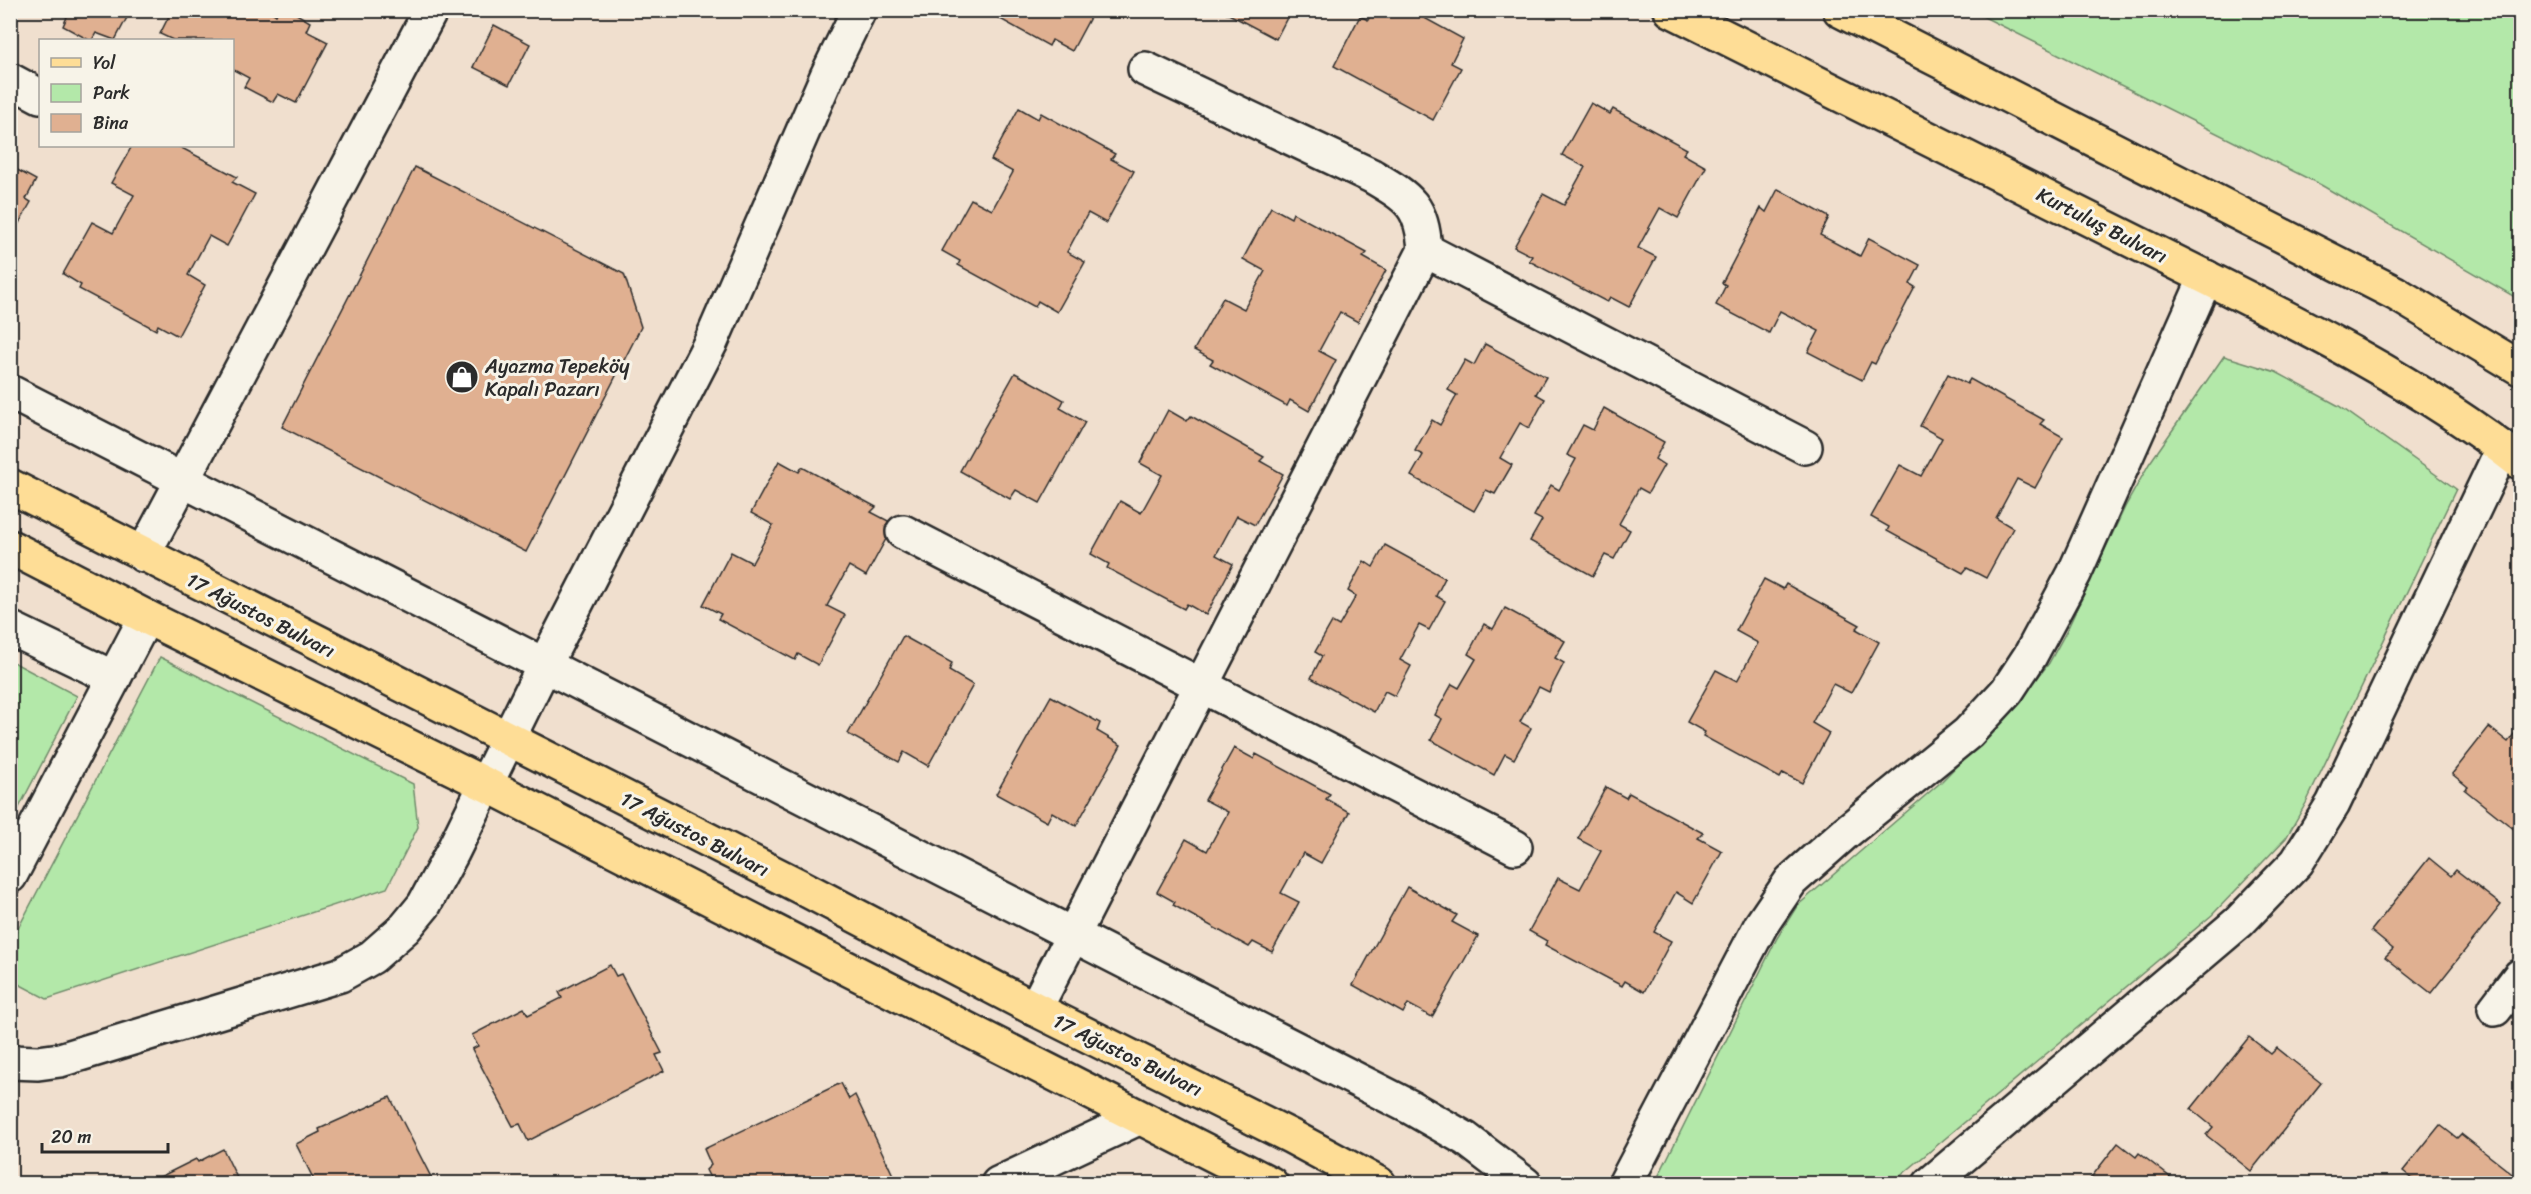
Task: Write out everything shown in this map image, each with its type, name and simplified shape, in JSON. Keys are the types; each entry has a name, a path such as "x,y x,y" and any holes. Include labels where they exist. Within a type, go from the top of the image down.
{"main road":[{"name":"Kurtuluş Bulvarı","path":"1671,10 2206,278 2433,400 2512,455"},
{"path":"1840,10 2395,293 2520,368"},
{"name":"17 Ağustos Bulvarı","path":"10,486 801,887 1035,1009 1292,1137 1379,1184"},
{"path":"10,546 146,617 487,785 1271,1184"}],"street":[{"path":"143,555 431,10"},
{"path":"10,1062 38,1063 60,1060 340,975 372,957 392,941 424,905 711,342 827,76 859,10"},
{"path":"1035,1009 1425,249 1424,228 1417,209 1403,194 1372,176 1145,69"},
{"path":"10,80 39,95"},
{"path":"1425,249 1805,447"},
{"path":"1625,1184 1761,925 1791,881 1845,833 1968,733 2007,691 2030,656 2074,574 2206,278"},
{"path":"10,392 1410,1107 1466,1139 1525,1184"},
{"path":"1930,1184 2239,922 2297,862 2332,804 2512,455"},
{"path":"903,532 1515,847"},
{"path":"10,876 146,617"},
{"path":"10,628 114,678"},
{"path":"2495,1009 2520,976"},
{"path":"998,1184 1138,1118"}],"green space":[{"path":"1972,11 2520,11 2520,300 2321,185"},
{"path":"2224,356 2276,372 2339,406 2456,489 2306,803 2286,838 2212,915 1892,1183 1655,1183 1777,938 1797,906 1940,783 2018,703 2049,663 2066,632 2125,507 2149,464"},
{"path":"160,657 413,784 418,827 387,888 47,999 11,980 11,942"},
{"path":"11,661 77,696 11,823"}],"building":[{"path":"54,10 131,10 116,39 96,33 93,39 87,39 63,26 67,17"},
{"path":"172,10 269,10 276,15 278,10 290,10 310,22 306,31 328,42 296,103 278,94 273,102 244,87 249,78 234,70 234,39 171,39 160,34"},
{"path":"984,10 1094,10 1072,51 1052,40 1049,46"},
{"path":"1221,10 1291,10 1276,39"},
{"path":"1373,10 1410,10 1463,39 1451,63 1461,68 1433,120 1334,66 1360,16 1368,20"},
{"path":"494,25 530,44 509,85 473,67"},
{"path":"1591,103 1610,114 1613,109 1687,149 1683,154 1706,167 1678,218 1660,208 1638,248 1656,257 1629,307 1610,297 1607,302 1529,261 1532,256 1514,247 1543,194 1564,205 1585,167 1562,155"},
{"path":"1019,108 1038,119 1041,113 1115,154 1111,159 1134,171 1106,223 1088,213 1067,252 1085,262 1057,312 1038,301 1035,307 958,265 960,261 942,251 971,199 992,210 1013,172 991,160"},
{"path":"131,147 180,147 237,177 232,182 255,194 227,246 209,236 188,275 205,285 178,336 158,325 156,330 79,289 81,285 63,274 92,222 113,233 134,195 111,183"},
{"path":"10,166 36,180 26,199 31,202 10,239"},
{"name":"Ayazma Tepeköy Kapalı Pazarı","path":"415,167 624,274 641,327 526,552 282,427"},
{"path":"1778,189 1829,217 1820,235 1860,256 1869,238 1920,265 1910,284 1915,287 1875,364 1871,362 1862,380 1808,352 1819,331 1780,311 1769,333 1716,305 1726,285 1722,283 1761,208 1766,212"},
{"path":"1271,207 1291,218 1293,213 1367,253 1363,257 1386,270 1358,322 1340,312 1319,351 1336,360 1309,411 1290,400 1287,406 1210,364 1213,360 1194,350 1223,298 1244,309 1265,271 1243,259"},
{"path":"1485,344 1546,377 1536,394 1545,399 1529,428 1520,423 1500,458 1512,465 1495,494 1486,490 1474,511 1411,476 1423,455 1415,451 1432,420 1440,425 1457,395 1448,390 1465,360 1474,365"},
{"path":"1015,373 1064,400 1060,408 1085,422 1040,503 1016,490 1010,499 960,471"},
{"path":"1948,374 1967,384 1970,379 2044,420 2040,424 2063,437 2035,488 2017,479 1996,518 2013,528 1986,578 1967,568 1963,573 1887,531 1889,527 1871,517 1900,465 1921,476 1942,438 1920,426"},
{"path":"1604,408 1664,442 1655,459 1664,465 1648,493 1639,488 1619,524 1630,530 1614,559 1605,555 1593,576 1530,541 1542,520 1534,516 1551,485 1559,490 1576,459 1567,455 1583,425 1593,430"},
{"path":"1168,410 1187,421 1191,416 1264,457 1260,461 1283,474 1255,525 1237,516 1216,555 1233,564 1206,615 1187,604 1184,609 1107,568 1109,564 1091,554 1120,501 1141,513 1162,475 1140,463"},
{"path":"779,461 799,472 802,467 876,507 871,512 894,524 866,576 849,566 827,606 845,615 818,665 798,654 795,660 718,619 721,614 703,605 731,552 752,563 773,525 751,513"},
{"path":"1385,545 1445,578 1436,596 1445,601 1429,630 1419,625 1400,660 1411,666 1395,696 1385,691 1374,712 1311,678 1322,656 1315,652 1332,622 1339,626 1356,596 1348,591 1364,561 1373,567"},
{"path":"1764,579 1783,589 1786,584 1860,625 1856,629 1879,642 1851,693 1833,684 1812,723 1829,733 1802,783 1783,773 1780,778 1703,736 1705,732 1687,722 1716,670 1737,681 1758,643 1736,631"},
{"path":"1505,608 1565,641 1555,658 1564,663 1549,692 1539,687 1520,722 1531,728 1514,759 1505,754 1494,775 1431,740 1442,719 1435,715 1452,684 1459,688 1476,659 1468,654 1484,624 1493,629"},
{"path":"903,636 952,663 949,671 973,685 928,766 904,752 899,762 848,734"},
{"path":"1051,696 1100,723 1097,731 1121,745 1076,826 1052,812 1047,822 996,794"},
{"path":"2520,726 2520,834 2465,790 2468,787 2452,774 2489,727 2508,742"},
{"path":"1234,748 1254,759 1256,754 1330,794 1326,799 1349,812 1321,863 1303,853 1281,893 1299,902 1272,952 1253,942 1249,947 1173,905 1175,902 1157,892 1186,839 1207,851 1228,812 1205,800"},
{"path":"1606,787 1626,798 1629,793 1703,833 1698,838 1722,851 1693,903 1676,892 1654,932 1671,941 1644,992 1625,981 1622,986 1545,945 1547,941 1529,931 1558,878 1580,889 1601,851 1578,839"},
{"path":"2429,858 2451,876 2456,870 2501,905 2431,993 2385,957 2393,949 2371,931"},
{"path":"1407,887 1457,915 1452,922 1478,936 1432,1017 1408,1004 1403,1013 1353,985"},
{"path":"610,965 616,976 621,974 662,1053 656,1055 664,1071 528,1141 520,1124 513,1126 472,1049 478,1046 472,1035 524,1008 528,1015 562,998 559,992"},
{"path":"2249,1037 2271,1054 2277,1048 2321,1083 2251,1171 2206,1135 2213,1127 2191,1109"},
{"path":"841,1083 849,1099 855,1095 893,1175 888,1179 891,1184 713,1184 706,1170 711,1165 704,1149"},
{"path":"390,1097 431,1177 419,1184 316,1184 296,1144 320,1132 319,1129"},
{"path":"2440,1125 2457,1138 2461,1134 2520,1180 2520,1184 2419,1184 2403,1171"},
{"path":"2118,1143 2136,1157 2139,1153 2179,1184 2086,1184"},
{"path":"223,1149 240,1184 153,1184 152,1181 196,1159 198,1162"}],"place":[{"name":"Ayazma Tepeköy Kapalı Pazarı","path":"462,377"}]}
